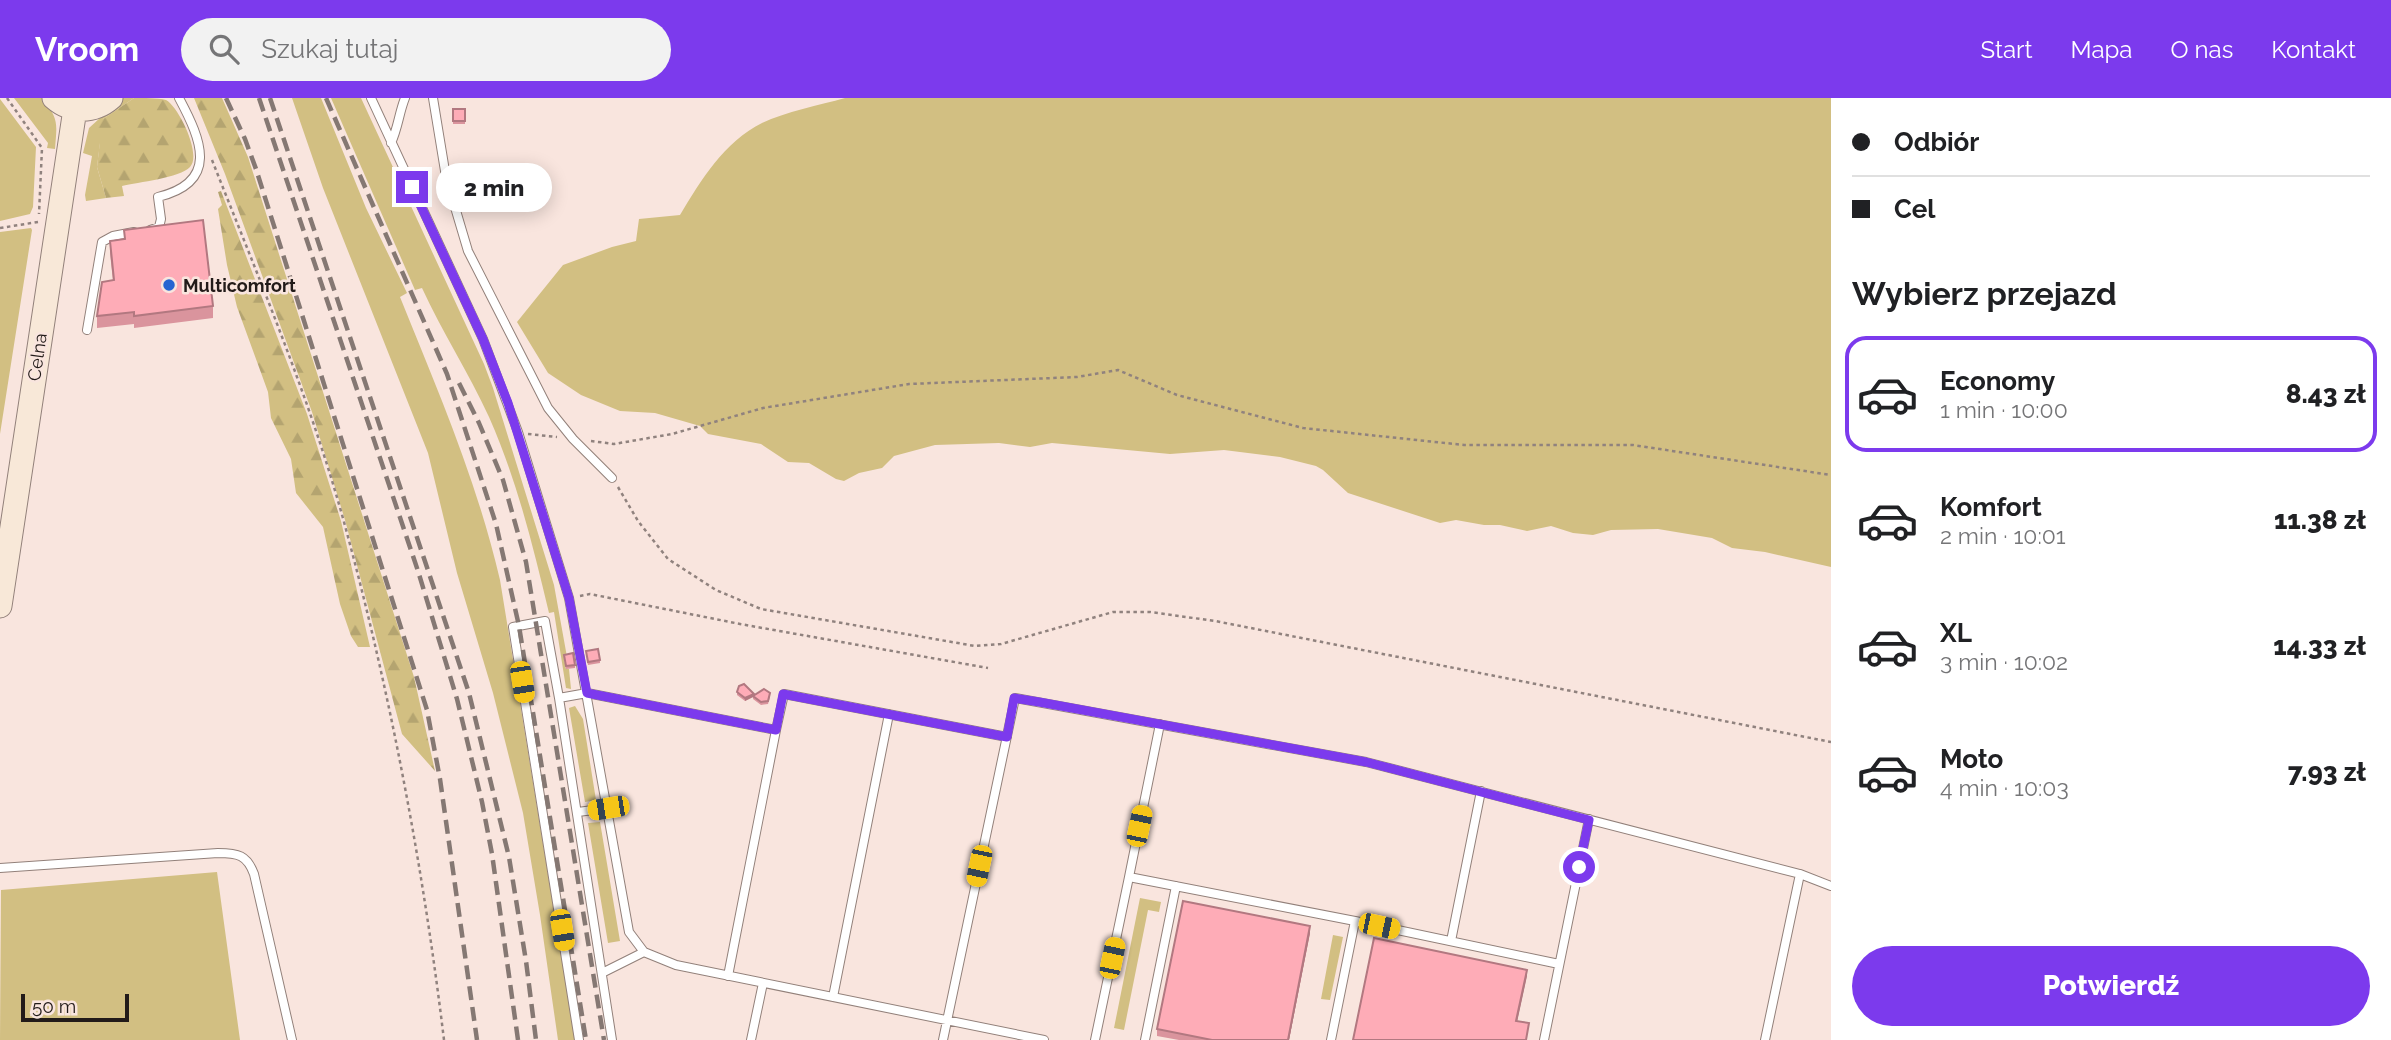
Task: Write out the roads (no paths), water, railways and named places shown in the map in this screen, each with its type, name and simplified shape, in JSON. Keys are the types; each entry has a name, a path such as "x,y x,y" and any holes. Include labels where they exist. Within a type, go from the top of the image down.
{"street":[{"path":"54,98 59,103 75,109 100,106 111,98"},
{"name":"Celna","path":"0,606 49,214 75,109"}],"lane":[{"path":"87,330 102,242 113,236 159,227 161,219 158,197 188,184 199,168 199,146 179,98"},
{"path":"371,98 483,339 518,432 569,598 629,932 644,953 676,965 1044,1040"},
{"path":"391,143 405,98"},
{"path":"433,98 446,177 468,251 548,408 573,439 612,478"},
{"path":"579,1040 513,627 545,621 578,813 612,1040"},
{"path":"559,698 587,693 776,730"},
{"path":"727,976 783,694 1007,737"},
{"path":"943,1040 1014,698 1366,762 1800,874 1831,886"},
{"path":"833,997 889,714"},
{"path":"1095,1040 1160,724"},
{"path":"1451,941 1481,791"},
{"path":"578,813 608,808"},
{"path":"1544,1040 1589,820"},
{"path":"0,868 218,853 244,857 254,874 292,1040"},
{"path":"1765,1040 1800,874"},
{"path":"1129,877 1559,964"},
{"path":"1145,1040 1176,886"},
{"path":"1331,1040 1356,921"},
{"path":"602,973 644,953"},
{"path":"751,1040 763,983"}],"railway":[{"path":"226,98 256,169 427,710 440,779 477,1040"},
{"path":"259,98 418,571 457,699 492,854 518,1040"},
{"path":"270,98 469,693 509,857 536,1040"},
{"path":"326,98 447,374 496,524 519,626 586,1040"},
{"path":"459,383 503,480 526,562 604,1040"}],"place":[{"name":"Multicomfort","path":"169,285"}]}
